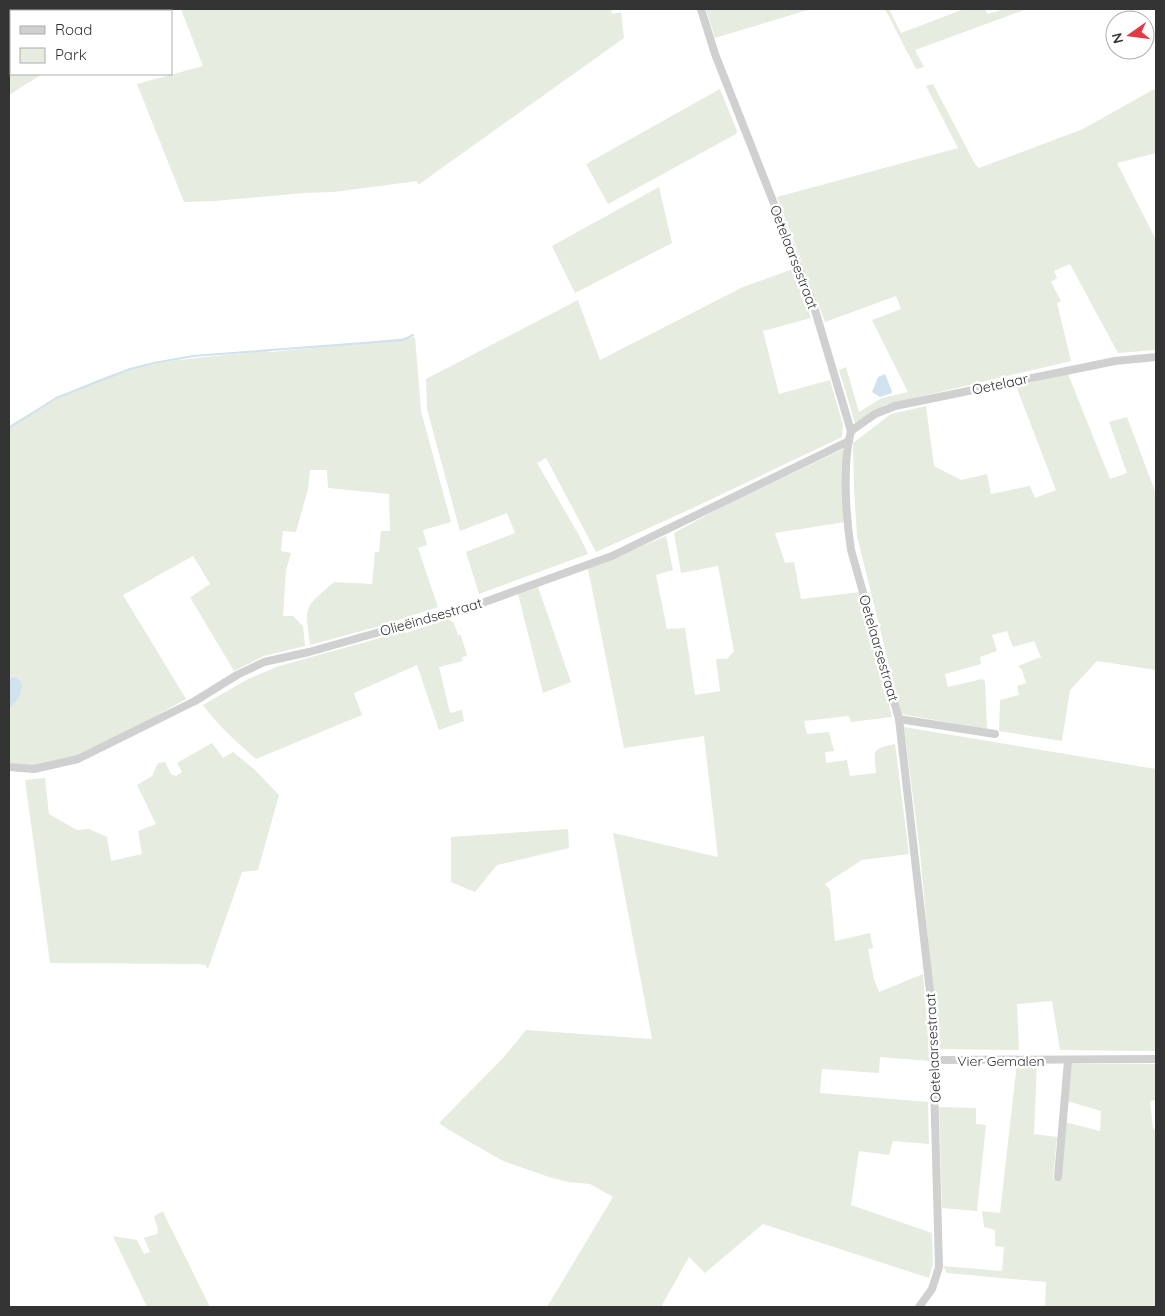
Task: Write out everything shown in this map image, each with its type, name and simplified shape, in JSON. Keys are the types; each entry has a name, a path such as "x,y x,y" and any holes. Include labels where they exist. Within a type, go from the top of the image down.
{"street":[{"name":"Oetelaarsestraat","path":"701,9 715,54 812,300 851,431 849,441 847,524 851,550 899,719 932,1009 939,1268 932,1289 919,1307"},
{"name":"Oetelaar","path":"851,431 875,414 895,406 1115,361 1156,358"},
{"name":"Olieëindsestraat","path":"9,767 34,769 78,759 195,701 237,675 264,662 309,652 482,603 612,556 849,441"},
{"path":"899,719 995,734"},
{"name":"Vier Gemalen","path":"934,1060 1068,1061 1156,1059"},
{"path":"1058,1177 1068,1061"}],"green space":[{"path":"181,9 611,9 612,14 621,12 624,38 418,185 417,181 334,192 184,202 137,84 203,66"},
{"path":"706,9 811,9 715,38"},
{"path":"885,9 889,9 901,33 964,9 985,9 988,14 1004,9 1027,9 915,50 924,67 916,69"},
{"path":"9,24 10,75 40,75 9,95"},
{"path":"933,84 975,164 979,168 1083,129 1156,88 1156,153 1117,163 1156,240 1156,350 1118,353 1070,264 1054,271 1057,278 1051,282 1061,301 1057,303 1071,361 885,405 862,422 855,423 839,370 846,367 859,412 882,398 908,392 872,320 901,309 896,296 825,322 777,197 958,148 926,86"},
{"path":"720,89 737,131 736,134 608,204 586,164"},
{"path":"659,187 672,243 575,293 552,246"},
{"path":"793,269 811,318 763,331 779,394 830,380 843,425 842,437 596,552 546,458 537,463 588,554 479,594 466,552 515,533 507,513 460,531 427,409 426,379 578,300 600,360 743,287"},
{"path":"415,337 421,411 451,522 423,530 427,545 418,548 438,607 380,626 310,645 307,615 311,603 334,582 372,584 375,552 379,552 381,531 390,531 389,494 328,488 327,470 310,470 308,489 296,532 283,531 281,551 291,553 286,570 283,616 293,616 303,626 305,646 264,656 234,671 190,597 210,584 193,556 123,595 186,699 90,753 49,767 9,764 9,709 22,690 14,677 9,678 9,426 77,389 132,368 222,355 272,352"},
{"path":"1068,374 1110,479 1127,473 1109,422 1127,417 1156,494 1156,670 1097,661 1070,690 1062,741 999,731 1000,700 1019,695 1017,686 1026,683 1022,670 1018,666 1041,657 1034,641 1013,647 1007,631 992,635 997,651 980,657 981,664 945,674 948,687 982,679 985,681 987,729 901,714 857,536 853,443 891,414 926,406 934,466 961,480 987,474 991,494 1030,486 1035,498 1056,490 1016,386"},
{"path":"843,449 845,522 775,533 785,563 794,562 801,599 861,592 892,717 851,722 849,716 804,721 807,734 829,732 834,751 825,752 826,763 847,760 850,776 876,773 876,752 882,747 895,744 909,854 862,860 825,884 830,890 835,941 870,933 873,948 868,949 874,979 879,992 923,974 929,1061 880,1057 879,1073 822,1069 820,1093 928,1102 929,1144 893,1141 889,1155 859,1151 851,1205 932,1233 933,1264 929,1278 763,1224 705,1273 689,1257 661,1307 547,1307 613,1197 590,1184 552,1178 503,1161 439,1123 503,1058 526,1030 652,1039 613,833 718,857 704,736 624,748 588,569 666,536 673,570 656,575 667,629 685,628 695,695 720,691 716,659 727,659 734,651 718,566 681,573 674,533 716,510"},
{"path":"538,587 571,682 543,693 518,594"},
{"path":"448,619 454,623 458,635 461,635 467,656 462,657 463,661 439,667 450,713 462,710 464,721 439,730 417,665 354,693 362,715 256,759 221,727 203,705 248,679 279,666 405,631 406,633"},
{"path":"904,727 1156,769 1156,1051 1060,1050 1052,1001 1017,1004 1019,1050 938,1049 920,852"},
{"path":"212,743 223,758 233,752 254,769 279,795 258,870 242,872 208,969 205,965 199,964 50,963 25,780 45,778 49,814 77,830 89,829 107,837 111,861 142,854 138,831 156,824 137,785 152,776 158,763 165,762 171,774 176,776 182,772 177,763"},
{"path":"568,829 569,848 497,865 475,892 451,882 451,837"},
{"path":"1017,1063 1037,1063 1034,1134 1057,1137 1053,1179 1060,1180 1065,1122 1100,1131 1101,1111 1067,1101 1070,1064 1156,1064 1156,1100 1150,1101 1153,1128 1156,1131 1156,1307 1045,1307 1046,1282 947,1273 943,1266 1002,1271 1004,1247 995,1246 995,1230 984,1227 982,1211 1000,1213"},
{"path":"939,1107 976,1108 976,1124 986,1125 977,1211 942,1208"},
{"path":"163,1212 210,1307 147,1307 113,1236 137,1240 144,1254 150,1252 144,1238 157,1234 158,1229 154,1217"}],"water":[{"path":"885,374 892,393 880,397 872,392 878,377"},
{"path":"14,677 22,683 22,688 19,697 9,709 9,678"}],"waterway":[{"path":"9,428 56,398 130,369 154,363 193,356 403,340 413,335"}]}
